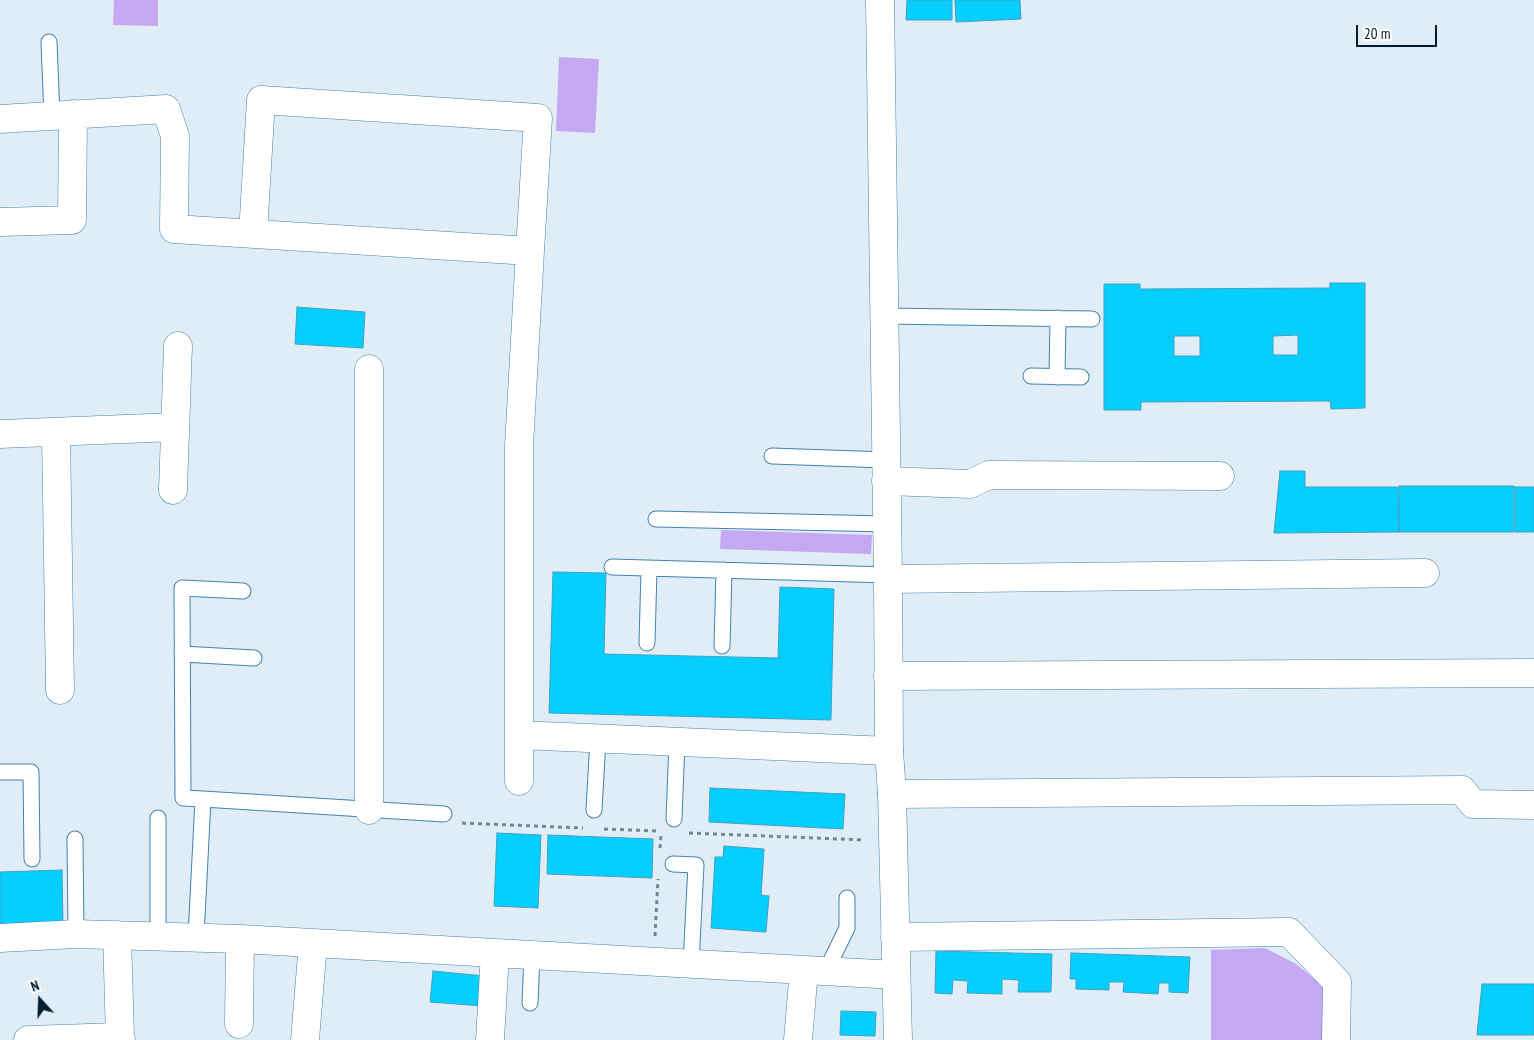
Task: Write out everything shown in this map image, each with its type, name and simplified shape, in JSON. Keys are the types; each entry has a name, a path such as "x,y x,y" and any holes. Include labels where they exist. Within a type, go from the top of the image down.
{"street":[{"path":"880,0 889,751 892,794 898,1040"},
{"path":"253,234 261,100 538,118 519,446 519,782"},
{"path":"0,119 166,109 175,136 174,229 530,250"},
{"path":"0,222 72,220 62,115"},
{"path":"173,490 178,346"},
{"path":"369,810 370,369"},
{"path":"0,434 176,427"},
{"path":"56,432 60,690"},
{"path":"886,471 970,484 989,475 1220,476"},
{"path":"888,577 1425,573"},
{"path":"888,676 1534,672"},
{"path":"519,735 889,751"},
{"path":"892,794 1462,790 1473,804 1534,805"},
{"path":"895,937 1289,932 1337,982 1336,1040"},
{"path":"0,938 76,934 240,939 896,975"},
{"path":"28,1040 120,1039 117,935"},
{"path":"239,1024 240,939"},
{"path":"305,1040 313,943"},
{"path":"490,1040 495,953"},
{"path":"798,1040 815,971"}],"lane":[{"path":"49,42 62,115"},
{"path":"884,316 1092,319"},
{"path":"1057,377 1058,318"},
{"path":"1031,376 1081,377"},
{"path":"772,456 886,471"},
{"path":"656,519 887,524"},
{"path":"612,567 888,577"},
{"path":"647,644 649,569"},
{"path":"722,646 724,570"},
{"path":"243,591 182,588 183,798 444,814"},
{"path":"182,654 254,658"},
{"path":"594,810 598,739"},
{"path":"674,819 677,742"},
{"path":"0,772 31,772 32,859"},
{"path":"196,938 203,799"},
{"path":"158,818 158,936"},
{"path":"76,839 76,934"},
{"path":"673,864 696,865 690,964"},
{"path":"815,971 847,928 847,898"},
{"path":"530,1003 532,955"}],"path":[{"path":"660,850 661,831"},
{"path":"654,962 659,878"}],"shaded area":[{"path":"114,0 158,0 158,26 113,25"},
{"path":"559,57 599,59 595,133 556,131"},
{"path":"721,530 872,535 871,554 720,549"},
{"path":"1265,948 1296,964 1323,986 1323,1040 1211,1040 1211,950"}],"building":[{"path":"907,0 952,0 952,20 906,20"},
{"path":"955,0 1020,0 1021,19 956,22"},
{"path":"1330,283 1365,283 1365,408 1331,409 1330,401 1141,402 1141,410 1104,410 1104,284 1140,284 1140,289 1330,288","holes":["1298,335 1298,355 1273,355 1273,336","1174,336 1200,336 1200,356 1174,356"]},
{"path":"297,307 365,312 363,348 295,344"},
{"path":"1280,471 1305,471 1305,487 1398,487 1399,532 1274,533"},
{"path":"1399,486 1514,486 1514,532 1399,532"},
{"path":"1515,487 1534,487 1534,532 1515,532"},
{"path":"553,572 606,573 604,654 778,658 780,587 834,589 831,720 549,713"},
{"path":"710,788 845,794 843,829 709,822"},
{"path":"497,833 541,835 538,908 494,906"},
{"path":"548,835 653,839 652,878 547,874"},
{"path":"724,846 764,849 761,895 769,896 766,932 711,928 715,857 723,857"},
{"path":"62,870 63,923 0,925 0,872"},
{"path":"936,951 1052,954 1051,992 1018,992 1019,980 1002,979 1002,994 967,993 968,981 953,980 952,994 935,993"},
{"path":"1071,953 1190,957 1188,993 1169,992 1169,983 1159,983 1158,994 1123,992 1124,982 1109,982 1109,990 1076,989 1076,979 1070,979"},
{"path":"433,971 484,976 482,1006 430,1002"},
{"path":"1482,984 1534,984 1534,1035 1477,1035"},
{"path":"841,1011 876,1012 875,1036 840,1035"}]}
